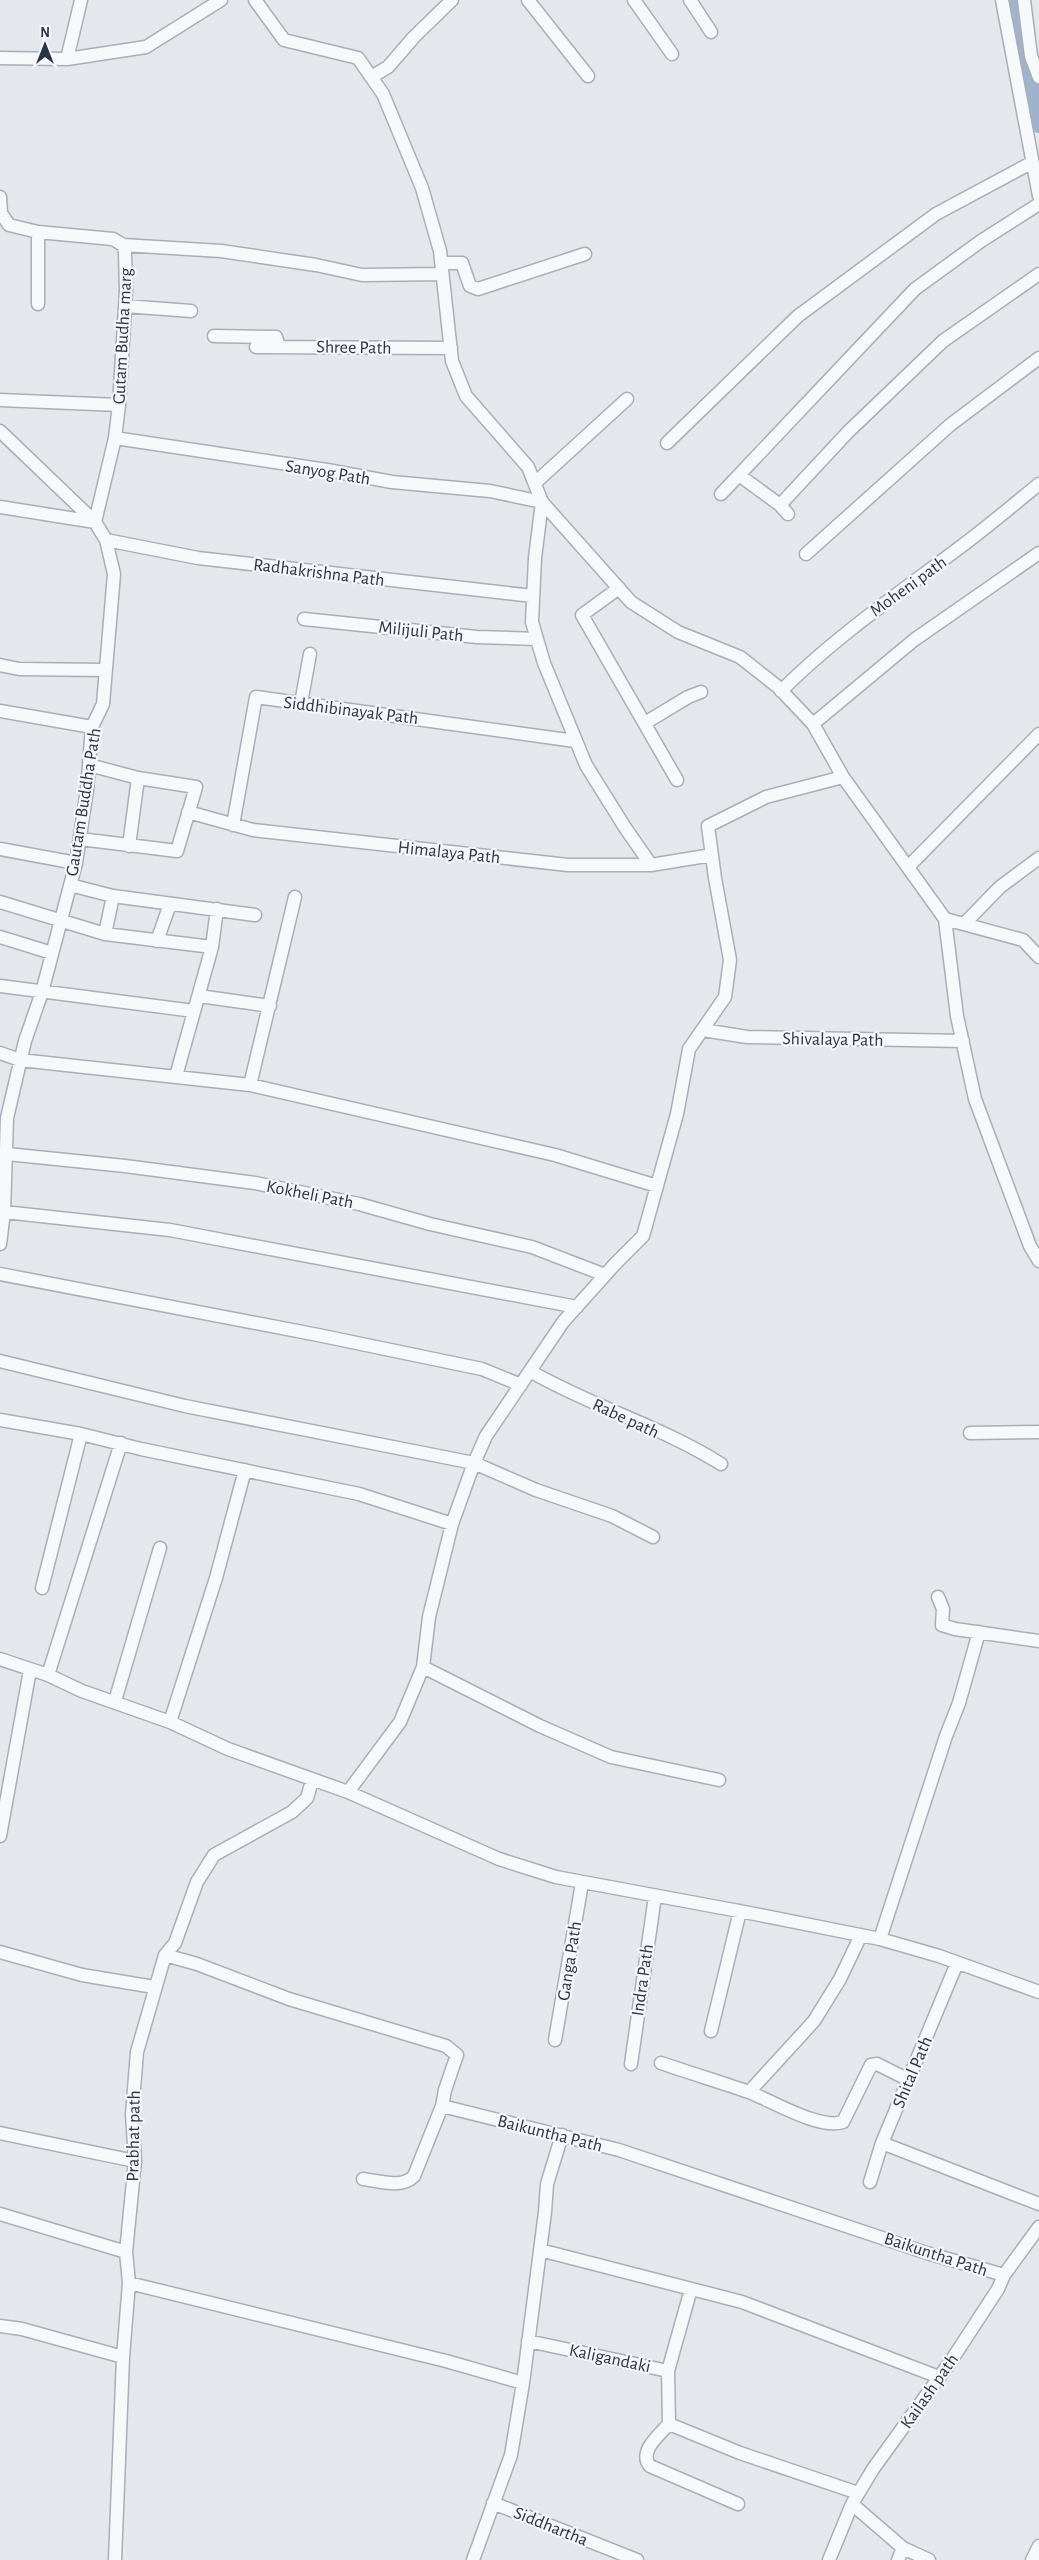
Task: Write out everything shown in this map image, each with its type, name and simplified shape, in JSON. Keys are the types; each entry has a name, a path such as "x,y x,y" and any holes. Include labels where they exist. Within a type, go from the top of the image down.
{"street":[{"path":"67,59 81,0"},
{"path":"0,58 67,59 146,47 221,0"},
{"path":"255,0 284,40 358,58 382,94 422,188 441,268 452,361 466,396 528,467 542,502 631,602 678,632 740,657 781,691 812,724 843,776 945,919 957,1016 975,1099 1030,1246 1039,1261"},
{"path":"371,77 388,67 414,37 452,0"},
{"path":"528,0 588,76"},
{"path":"634,0 672,54"},
{"path":"690,0 711,32"},
{"path":"1002,0 1031,163 1039,196"},
{"path":"1024,0 1032,56 1039,77"},
{"path":"667,443 798,316 936,214 1031,163"},
{"name":"Gutam Budha marg","path":"0,197 1,213 9,226 38,232 113,239 123,244 125,252 125,306 119,405 115,438 95,522"},
{"path":"721,494 915,289 981,241 1039,204"},
{"path":"38,232 38,304"},
{"path":"123,244 221,251 316,265 362,276 441,268 462,263 470,286 478,289 585,254"},
{"path":"739,475 784,510 848,432 943,341 1039,274"},
{"path":"125,306 191,311"},
{"path":"214,336 276,337 279,347"},
{"name":"Shree Path","path":"256,347 451,348"},
{"path":"806,554 950,425 1039,358"},
{"path":"535,483 627,399"},
{"path":"0,400 119,405"},
{"path":"0,431 95,522 106,540"},
{"name":"Sanyog Path","path":"115,438 246,460 327,470 392,482 490,491 542,502"},
{"name":"Moheni path","path":"781,691 856,624 960,547 1039,484"},
{"path":"542,502 532,622 544,663 566,712 575,741 586,765 651,865"},
{"path":"0,507 95,522"},
{"name":"Radhakrishna Path","path":"106,540 198,558 533,596"},
{"name":"Gautam Buddha Path","path":"0,1244 4,1212 6,1154 4,1117 42,992 76,863 92,727 103,704 114,574 106,540"},
{"path":"812,724 914,640 1039,553"},
{"path":"619,588 582,615 677,780"},
{"name":"Milijuli Path","path":"304,619 477,636 537,639"},
{"path":"300,703 310,654"},
{"path":"0,665 19,669 106,670"},
{"path":"645,723 701,692"},
{"name":"Siddhibinayak Path","path":"233,826 256,697 575,741"},
{"path":"0,711 92,727"},
{"path":"908,867 1039,734"},
{"path":"80,839 177,851 196,787 138,778 89,765"},
{"path":"348,1792 400,1722 423,1667 428,1618 452,1524 486,1436 563,1322 643,1236 676,1114 689,1049 725,997 730,960 708,826 766,797 843,776"},
{"path":"129,846 138,778"},
{"name":"Himalaya Path","path":"188,812 233,826 344,841 568,865 651,865 712,856"},
{"path":"0,849 76,863"},
{"path":"964,924 1000,887 1039,859"},
{"path":"70,885 113,896 255,915"},
{"path":"105,934 113,896"},
{"path":"250,1085 295,897"},
{"path":"0,902 105,934 212,947"},
{"path":"157,941 170,904"},
{"path":"176,1076 212,947 217,909"},
{"path":"945,919 1023,940 1039,957"},
{"path":"0,937 52,953"},
{"path":"0,986 194,1011"},
{"path":"199,996 270,1006"},
{"name":"Shivalaya Path","path":"703,1030 747,1038 963,1041"},
{"path":"0,1053 20,1060 250,1085 555,1155 658,1186"},
{"name":"Kokheli Path","path":"6,1154 125,1166 255,1183 359,1204 430,1224 532,1248 605,1275"},
{"path":"4,1212 170,1230 577,1307"},
{"path":"0,1274 473,1367 521,1385"},
{"path":"0,1361 185,1406 474,1463 536,1490 612,1516 653,1536"},
{"name":"Rabe path","path":"530,1371 564,1390 699,1450 721,1464"},
{"path":"0,1420 81,1434 359,1494 452,1524"},
{"path":"970,1434 1039,1432"},
{"path":"42,1588 81,1434"},
{"path":"48,1675 121,1443"},
{"path":"170,1722 216,1578 245,1470"},
{"path":"115,1701 160,1548"},
{"path":"938,1597 943,1609 942,1625 1039,1641"},
{"path":"880,1939 940,1755 959,1703 979,1632"},
{"path":"0,1659 48,1675 170,1722 228,1749 312,1781 348,1792 499,1859 556,1878 740,1911 880,1939 939,1956 1039,1992"},
{"path":"423,1667 540,1726 612,1757 719,1780"},
{"path":"0,1836 30,1670"},
{"name":"Prabhat path","path":"115,2560 123,2357 129,2283 126,2252 134,2161 132,2114 137,2052 164,1955 175,1943 196,1882 214,1856 292,1812 307,1798 312,1781"},
{"name":"Ganga Path","path":"555,2040 582,1883"},
{"name":"Indra Path","path":"631,2064 654,1896"},
{"path":"711,2031 740,1911"},
{"path":"749,2092 814,2021 840,1979 861,1936"},
{"path":"0,1952 82,1975 154,1987"},
{"path":"164,1955 197,1964 290,1999 446,2046 457,2055 445,2090 442,2106 414,2176 409,2181 402,2183 364,2179"},
{"name":"Shital Path","path":"870,2182 882,2143 957,1963"},
{"path":"661,2063 749,2092 811,2118 838,2124 844,2122 871,2066 877,2064 908,2080"},
{"name":"Baikuntha Path","path":"442,2106 520,2127 562,2135 619,2150 928,2253 1004,2275"},
{"path":"0,2133 134,2161"},
{"path":"474,2560 511,2455 523,2383 547,2184 562,2135"},
{"path":"882,2143 1039,2204"},
{"path":"0,2214 126,2252"},
{"name":"Kailash path","path":"830,2560 858,2493 998,2289 1004,2275 1039,2227"},
{"path":"540,2250 742,2302 939,2377"},
{"path":"129,2283 446,2361 523,2383"},
{"name":"Kaligandaki","path":"528,2341 668,2371 690,2289"},
{"path":"0,2326 123,2357"},
{"path":"668,2371 669,2424 645,2454 645,2461 650,2466 738,2504"},
{"path":"669,2424 740,2453 834,2487 858,2493"},
{"name":"Siddhartha","path":"493,2503 637,2560"},
{"path":"852,2504 901,2554 928,2560"},
{"path":"1032,2560 1039,2546"}],"waterway":[{"path":"1010,0 1016,36 1039,123"}]}
